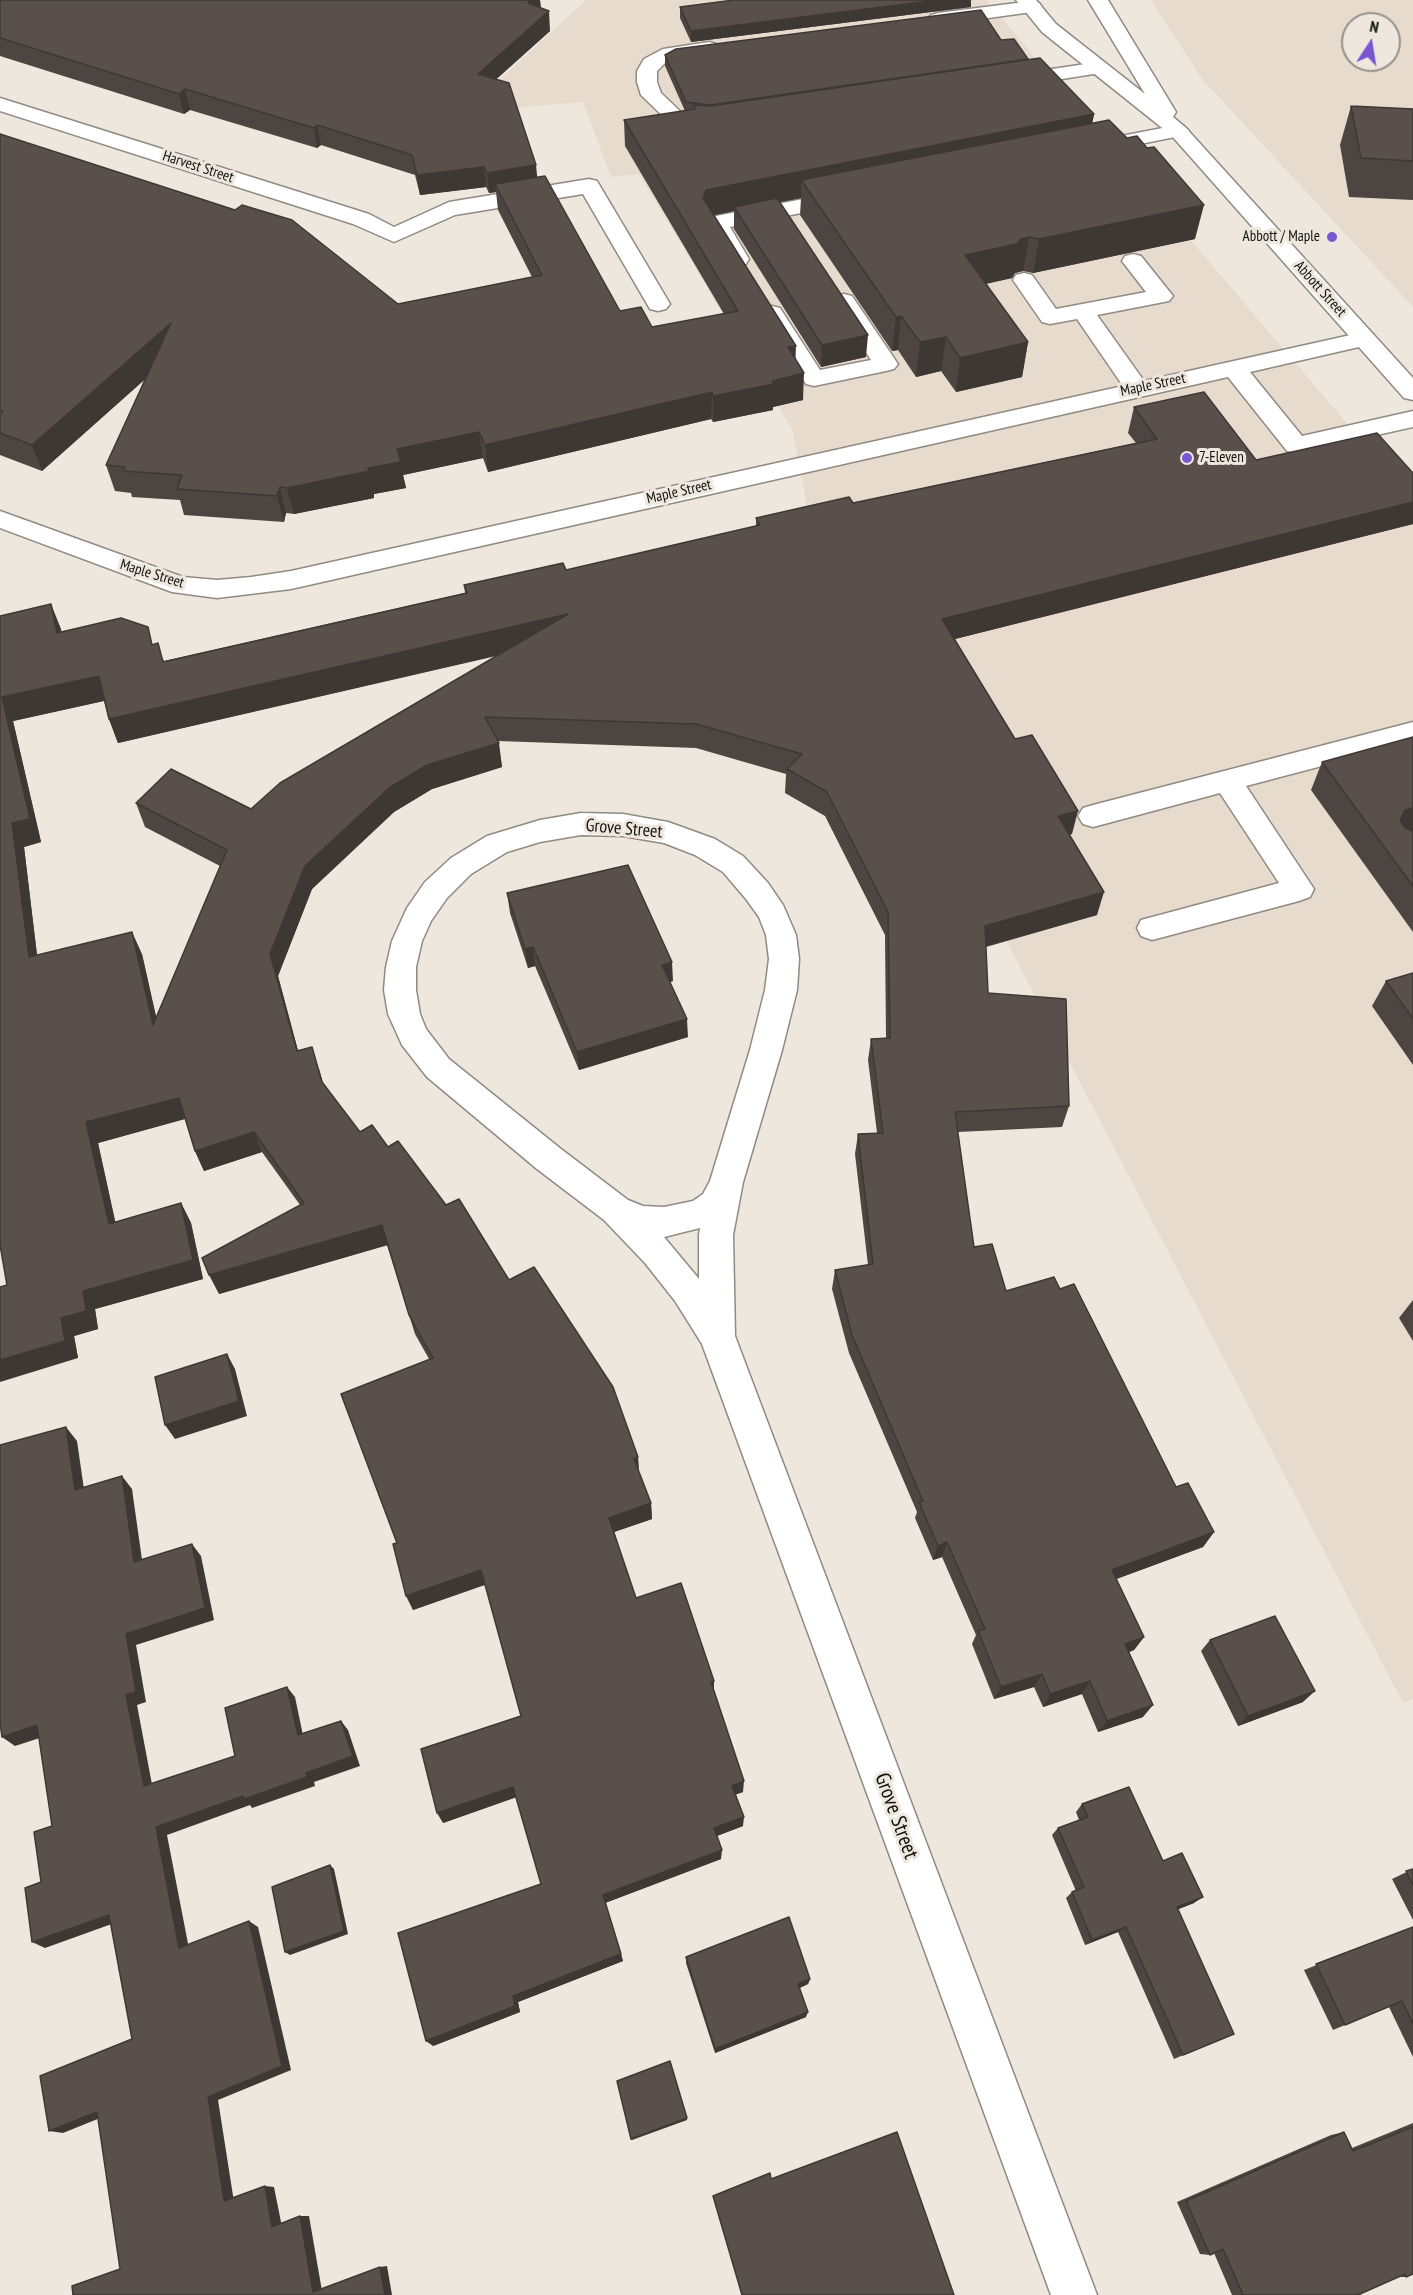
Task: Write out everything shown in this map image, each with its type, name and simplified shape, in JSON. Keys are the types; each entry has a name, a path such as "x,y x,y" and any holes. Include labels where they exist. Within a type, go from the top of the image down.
{"street":[{"name":"Abbott Street","path":"1098,0 1178,131"},
{"name":"Abbott Street","path":"1029,4 1049,28 1178,131 1413,393"},
{"path":"915,22 1029,4"},
{"path":"728,46 670,53 659,57 651,63 647,71 647,82 651,95 677,118 698,124 734,121"},
{"path":"992,84 1099,68"},
{"name":"Harvest Street","path":"0,104 361,219 394,235 449,209 589,186 658,304"},
{"path":"1074,151 1178,131"},
{"path":"834,287 886,364 814,379 716,223 860,195"},
{"path":"783,210 796,229"},
{"path":"1024,280 1050,317 1161,296 1133,261"},
{"path":"1083,311 1137,388"},
{"name":"Maple Street","path":"0,519 181,586 218,589 251,586 302,577 1137,388 1364,339"},
{"path":"1233,367 1296,445 1413,419"},
{"path":"1094,816 1413,732"},
{"path":"1152,928 1299,890 1227,781"},
{"name":"Grove Street","path":"717,1336 716,1235 726,1182 766,1050 781,990 784,959 781,935 772,913 757,891 733,864 705,847 668,832 623,825 581,824 540,831 497,844 461,866 436,890 418,916 407,942 401,967 400,990 404,1014 413,1036 438,1068 539,1152 616,1210 657,1252 687,1290 717,1336 1074,2295"},
{"path":"616,1210 641,1221 664,1222 684,1218 702,1213 715,1204 726,1182"}],"shaded area":[{"path":"586,0 986,0 1413,501 1413,1699 1403,1703 824,590 792,429 639,174 611,177 583,102 465,112"},
{"path":"1151,0 1413,0 1413,307 1202,79"}],"building":[{"path":"0,0 531,0 528,3 549,11 478,74 509,83 536,165 487,173 484,167 417,175 412,155 317,125 314,128 185,89 179,94 0,38"},
{"path":"734,0 938,0 691,31 680,7"},
{"path":"981,10 1001,40 1014,39 1028,59 711,105 686,102 665,55 676,49"},
{"path":"1040,58 1094,114 706,190 703,198 796,346 788,347 804,373 772,381 774,384 713,396 712,392 485,445 479,432 397,449 401,462 287,488 280,487 277,496 177,489 182,475 123,471 125,467 106,465 171,323 32,445 0,433 0,414 3,411 0,410 0,134 235,210 242,205 292,220 398,304 542,275 495,184 545,176 620,311 641,307 652,327 738,311 624,120 695,109 694,105 711,106"},
{"path":"1351,106 1413,109 1413,161 1361,158"},
{"path":"1109,120 1127,138 1137,136 1147,148 1154,147 1204,205 1039,239 1029,237 1021,239 1017,244 965,255 1028,342 960,358 946,337 920,342 901,316 896,317 801,180"},
{"path":"777,198 868,335 822,345 734,207"},
{"path":"1204,392 1256,460 1377,433 1413,473 1413,502 942,619 1015,739 1032,735 1078,811 1058,816 1104,892 985,926 988,993 1066,999 1069,1106 955,1112 974,1247 992,1244 1006,1291 1054,1277 1060,1289 1074,1284 1176,1487 1188,1483 1214,1532 1112,1570 1144,1637 1125,1644 1153,1705 1107,1721 1090,1681 1050,1694 1042,1674 1001,1687 978,1631 985,1629 947,1542 938,1546 919,1502 923,1501 852,1335 835,1270 873,1264 858,1134 883,1133 871,1039 890,1038 888,912 827,792 787,769 802,754 696,724 485,717 499,743 427,765 389,788 305,866 270,954 297,1051 312,1047 322,1082 360,1132 372,1125 388,1147 398,1141 446,1205 459,1199 509,1280 534,1267 613,1387 638,1457 634,1459 651,1503 609,1518 636,1598 681,1583 744,1781 732,1786 744,1817 714,1828 722,1850 603,1895 621,1954 513,1996 515,2006 426,2041 398,1933 541,1884 513,1787 437,1813 421,1749 521,1716 481,1570 406,1596 393,1544 397,1543 341,1394 433,1358 409,1315 382,1225 209,1275 202,1258 304,1203 254,1132 195,1151 179,1098 86,1122 109,1224 181,1203 193,1260 83,1291 86,1311 61,1318 65,1341 0,1360 0,1287 7,1285 0,1245 0,616 51,604 57,633 121,618 148,627 152,645 158,643 163,662 467,593 464,585 563,563 566,570 760,525 756,518 849,497 853,503 1157,439 1134,407","holes":["568,614 280,783 251,809 171,769 136,803 227,850 153,1025 132,932 29,957 12,823 30,819 2,697 99,676 109,719"]},
{"path":"1413,737 1413,808 1405,810 1400,820 1405,828 1413,831 1413,886 1322,762"},
{"path":"628,865 672,962 662,965 687,1019 577,1052 533,947 525,949 507,893"},
{"path":"1413,973 1413,1019 1386,981"},
{"path":"227,1354 239,1401 165,1425 155,1377"},
{"path":"66,1427 75,1490 122,1476 134,1562 192,1544 205,1608 126,1634 136,1692 126,1695 144,1786 235,1756 225,1708 287,1687 298,1735 341,1721 353,1756 306,1773 307,1777 244,1799 243,1796 156,1827 179,1948 249,1921 282,2066 208,2097 224,2201 265,2186 272,2227 300,2216 313,2292 380,2267 385,2295 73,2295 72,2286 120,2269 97,2112 49,2131 40,2076 132,2039 109,1915 32,1942 25,1888 41,1882 34,1832 52,1826 37,1725 2,1737 0,1723 0,1445"},
{"path":"1275,1616 1315,1691 1248,1716 1210,1640"},
{"path":"1129,1787 1163,1861 1182,1853 1203,1897 1177,1907 1234,2034 1183,2055 1126,1927 1092,1940 1072,1892 1084,1887 1058,1828 1088,1817 1082,1804"},
{"path":"330,1865 344,1931 285,1952 272,1887"},
{"path":"1413,1869 1413,1886 1406,1871"},
{"path":"789,1917 810,1979 798,1984 808,2012 715,2049 686,1957"},
{"path":"1413,1927 1413,2024 1402,2001 1345,2025 1316,1964"},
{"path":"670,2061 687,2118 631,2139 617,2081"},
{"path":"1413,2127 1413,2274 1406,2277 1405,2274 1358,2295 1243,2295 1223,2249 1210,2255 1186,2201 1344,2132 1353,2151"},
{"path":"897,2132 954,2295 742,2295 713,2196 770,2173 771,2179"}],"place":[{"name":"Abbott / Maple","path":"1332,237"},
{"name":"7-Eleven","path":"1187,458"}]}
